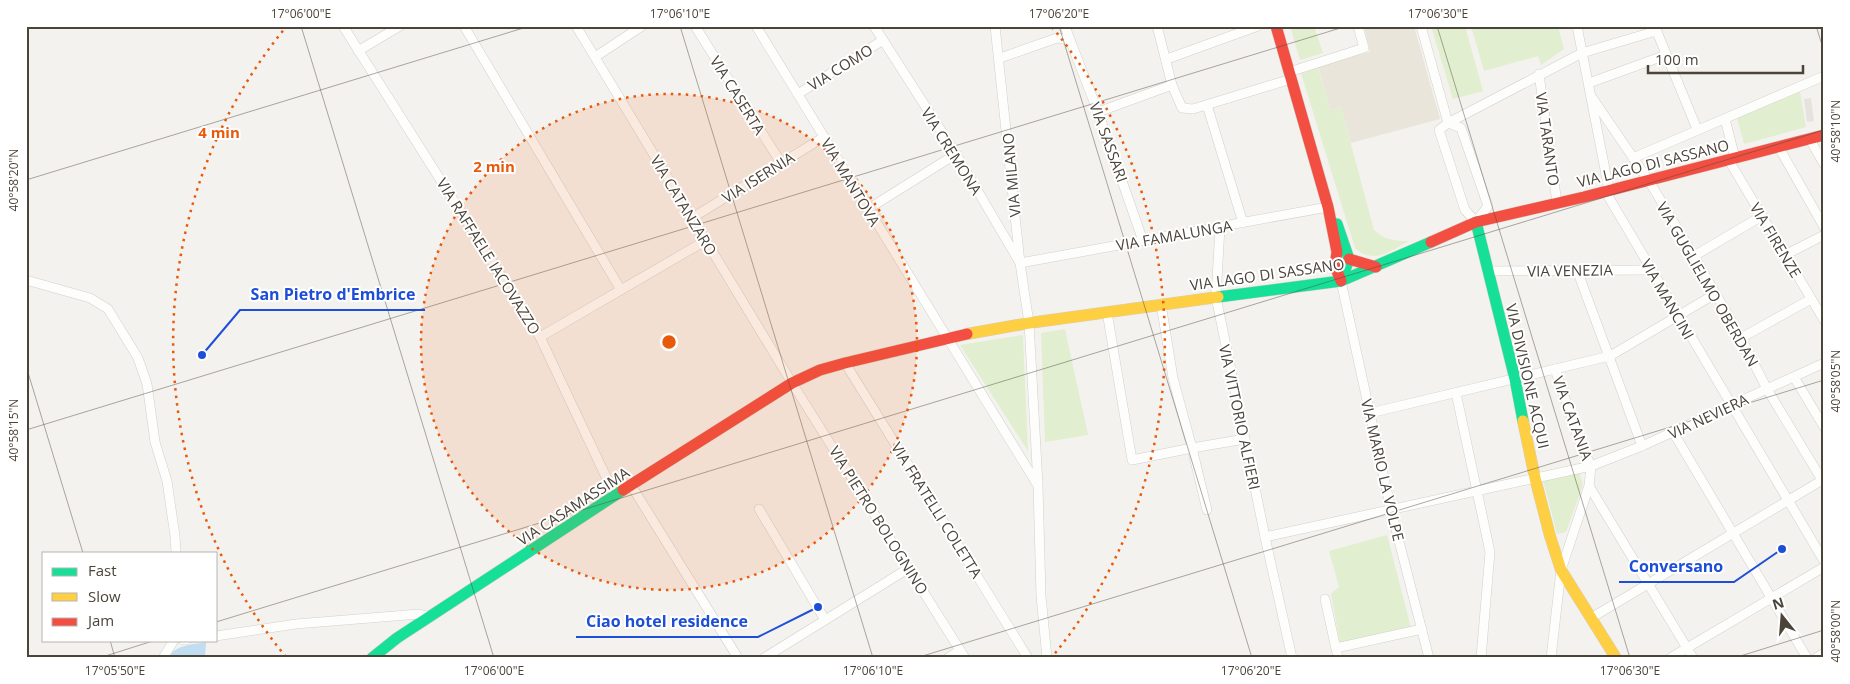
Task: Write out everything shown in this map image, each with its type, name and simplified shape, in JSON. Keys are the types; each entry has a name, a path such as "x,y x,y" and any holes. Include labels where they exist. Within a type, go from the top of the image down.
{"main road":[{"path":"1276,26 1328,207 1337,252 1335,266 1341,281"},
{"name":"VIA LAGO DI SASSANO","path":"792,383 820,370 946,338 1030,323 1161,304 1341,281 1476,222 1649,181 1824,135"},
{"path":"1328,207 1333,212 1349,259 1341,281"},
{"name":"VIA DIVISIONE ACQUI","path":"1476,222 1550,536 1561,570 1616,658"},
{"path":"1349,259 1376,266"},
{"name":"VIA CASAMASSIMA","path":"372,658 397,638 631,485 792,383"}],"street":[{"name":"VIA RAFFAELE IACOVAZZO","path":"343,26 540,337 615,496"},
{"path":"358,51 400,26"},
{"path":"464,26 621,290"},
{"name":"VIA CATANZARO","path":"576,26 792,383"},
{"path":"595,56 642,26"},
{"name":"VIA CASERTA","path":"695,26 781,163"},
{"name":"VIA MANTOVA","path":"756,26 1038,485"},
{"name":"VIA CREMONA","path":"874,26 956,154 1020,262"},
{"name":"VIA MILANO","path":"996,26 1020,262 1030,323 1041,596 1047,658"},
{"name":"VIA SASSARI","path":"1065,26 1098,112 1143,241"},
{"path":"1157,26 1172,86 1182,108 1192,110 1364,48 1358,26"},
{"path":"1166,59 1258,26"},
{"path":"1421,26 1448,123"},
{"name":"VIA MANCINI","path":"1577,26 1589,83 1607,191 1678,316 1824,561"},
{"path":"1448,123 1461,128 1488,206 1476,222 1465,210 1439,130 1448,123 1538,74 1582,53 1655,29 1697,128"},
{"path":"1000,58 1057,38 1068,40 1072,45"},
{"name":"VIA COMO","path":"798,94 883,40"},
{"path":"1589,83 1666,55"},
{"name":"VIA TARANTO","path":"1538,74 1557,203"},
{"path":"1633,158 1697,128 1725,119 1824,76"},
{"path":"1098,112 1172,86"},
{"name":"VIA GUGLIELMO OBERDAN","path":"1591,96 1649,181 1741,338 1767,389 1823,480"},
{"path":"1207,105 1243,223"},
{"name":"VIA FIRENZE","path":"1725,119 1732,158 1762,216 1824,320"},
{"name":"VIA ISERNIA","path":"692,218 824,137"},
{"path":"1808,138 1824,164"},
{"path":"1778,146 1824,227"},
{"path":"868,209 956,154"},
{"name":"VIA FAMALUNGA","path":"1020,262 1328,207"},
{"path":"1694,256 1762,216"},
{"name":"VIA VITTORIO ALFIERI","path":"1220,227 1216,297 1292,658"},
{"path":"1785,255 1824,235"},
{"path":"540,337 705,241"},
{"path":"1577,270 1642,446"},
{"name":"VIA VENEZIA","path":"1488,271 1652,270"},
{"path":"26,280 90,298 108,309 125,334 138,358 147,384 156,442 167,481 176,552"},
{"name":"VIA MARIO LA VOLPE","path":"1341,281 1391,510 1429,658"},
{"path":"1370,412 1514,380 1610,356 1715,294"},
{"path":"1741,338 1811,299"},
{"path":"1161,304 1174,378 1208,510"},
{"path":"1107,312 1132,460 1245,439"},
{"name":"VIA FRATELLI COLETTA","path":"845,363 1028,658"},
{"name":"VIA NEVIERA","path":"1265,537 1591,466 1642,446 1824,363"},
{"name":"VIA CATANIA","path":"1555,370 1580,443 1591,466"},
{"path":"1794,377 1824,427"},
{"name":"VIA PIETRO BOLOGNINO","path":"792,383 963,654"},
{"path":"1456,393 1490,552 1482,658"},
{"path":"1673,432 1807,658"},
{"path":"1551,658 1561,570 1589,486 1591,466"},
{"path":"1591,618 1823,480"},
{"path":"631,485 738,658"},
{"path":"1589,486 1693,658"},
{"path":"759,508 825,620"},
{"path":"1670,658 1824,567"},
{"path":"764,658 909,568"},
{"path":"1325,599 1338,658"},
{"path":"218,636 305,623 419,614 430,617"},
{"path":"1336,648 1422,630"},
{"path":"163,658 173,642"},
{"path":"1816,658 1824,653"},
{"path":"948,658 963,654"}],"shaded area":[{"path":"1364,26 1414,26 1440,119 1351,143 1341,107 1330,110 1318,66 1370,52"},
{"path":"1811,98 1814,121 1807,122 1804,99"}],"green space":[{"path":"1290,26 1314,26 1323,53 1300,60"},
{"path":"1431,26 1465,26 1483,91 1453,99"},
{"path":"1471,26 1558,26 1564,49 1541,65 1538,56 1484,71"},
{"path":"1318,68 1330,110 1341,107 1374,230 1390,239 1409,241 1382,255 1369,255 1355,248 1301,73"},
{"path":"1800,92 1806,127 1744,144 1737,118"},
{"path":"1065,329 1088,435 1045,442 1041,333"},
{"path":"1023,335 1028,451 960,345"},
{"path":"1579,472 1583,485 1566,532 1557,534 1543,480"},
{"path":"1387,535 1411,628 1340,643 1331,594 1339,587 1329,551"}],"water":[{"path":"206,642 205,658 168,658 175,650"}],"traffic: fast":[{"path":"1476,222 1515,379 1523,421"},
{"path":"1337,224 1349,259 1341,281"},
{"path":"1218,297 1341,281 1431,242"},
{"path":"372,658 397,638 623,490"}],"traffic: slow":[{"path":"967,334 1029,323 1218,297"},
{"path":"1523,421 1535,478 1561,570 1616,658"}],"traffic: jam":[{"path":"1276,26 1328,207 1337,252 1335,266 1341,281"},
{"path":"1431,242 1476,222 1584,197 1824,135"},
{"path":"1349,259 1376,267"},
{"path":"623,490 792,383 820,370 967,334"}],"place":[{"name":"San Pietro d'Embrice","path":"202,355"},
{"name":"Conversano","path":"1782,549"},
{"name":"Ciao hotel residence","path":"818,607"}]}
